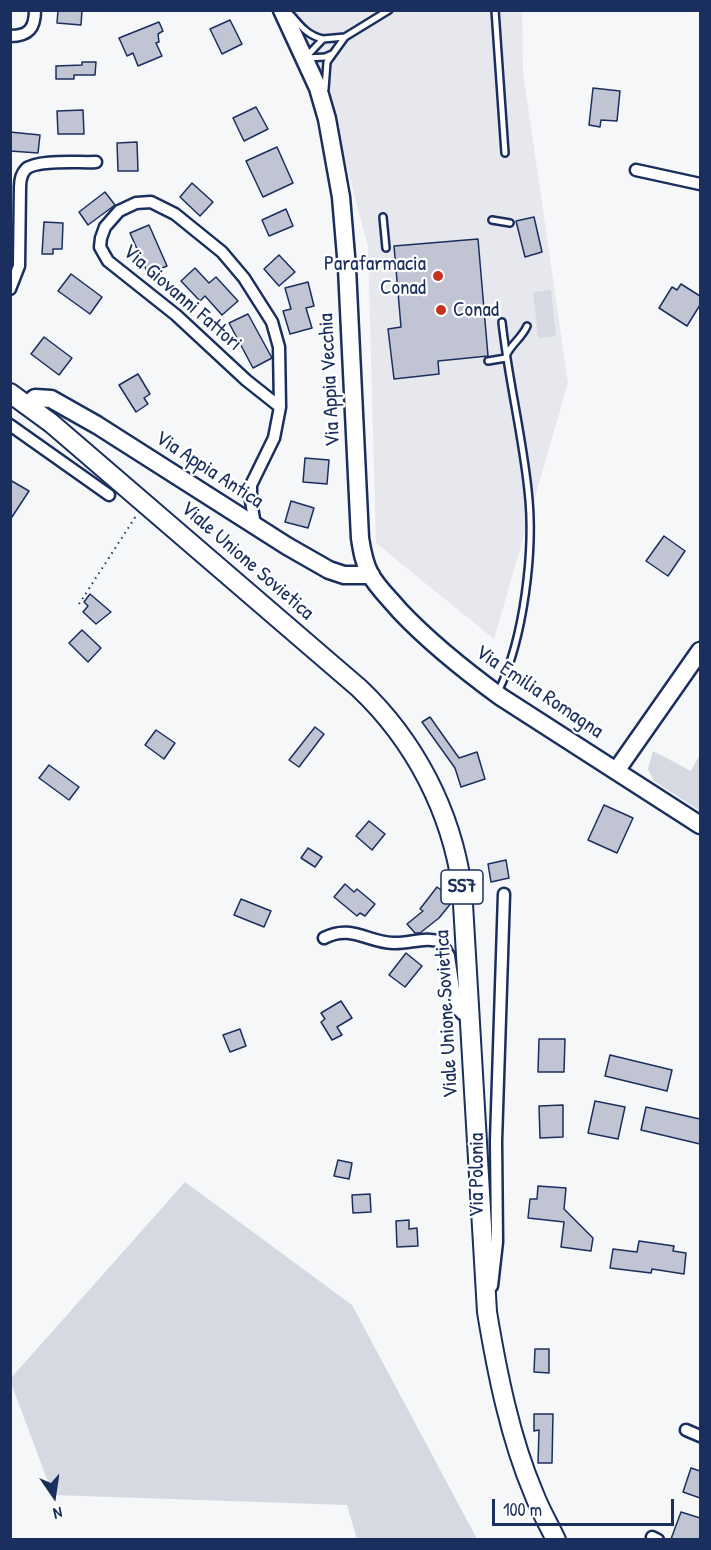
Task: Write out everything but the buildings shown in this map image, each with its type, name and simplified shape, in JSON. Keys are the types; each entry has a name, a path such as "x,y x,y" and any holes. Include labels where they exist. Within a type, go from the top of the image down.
{"main road":[{"name":"Via Appia Vecchia","path":"282,10 305,58 327,119 341,197 360,538 371,575"},
{"name":"SS7","path":"10,393 27,405"},
{"name":"Via Appia Antica","path":"27,405 35,399 51,399 97,425 333,572 353,576 371,575"},
{"name":"Viale Unione Sovietica","path":"27,405 112,491 144,503 359,688 389,719 422,767 444,815 459,867 488,1312 499,1374 522,1462 534,1495 556,1539"},
{"name":"Via Emilia Romagna","path":"371,575 381,590 429,639 497,694 700,825"},
{"path":"616,771 700,651"}],"street":[{"path":"10,36 30,31 34,24 35,10"},
{"path":"10,289 19,266 22,174 27,168 40,164 96,162"},
{"path":"636,170 700,184"},
{"name":"Via Giovanni Fattori","path":"255,525 251,485 274,438 280,407 280,356 276,330 236,268 208,239 161,206 151,202 140,202 119,211 102,232 100,244 104,257 176,315 246,380 280,407"},
{"path":"10,425 112,491"},
{"name":"Via Polonia","path":"488,1312 497,1242 496,1141 504,894"},
{"path":"324,938 345,932 391,943 428,940 441,942 449,956 456,1005 459,1012 470,1015"},
{"path":"686,1430 700,1436"}],"lane":[{"path":"288,10 306,32 323,39 345,37"},
{"path":"327,119 325,72 332,54 345,37 389,10"},
{"path":"495,10 505,153"},
{"path":"305,58 323,39"},
{"path":"305,58 325,57 332,54"},
{"path":"383,217 386,248"},
{"path":"492,220 510,223"},
{"path":"497,694 506,676 517,636 526,589 530,527 527,481 502,322"},
{"path":"506,358 511,347 524,333 527,326"},
{"path":"488,361 506,358"}],"path":[{"path":"79,604 144,503"}],"shaded area":[{"path":"292,11 522,11 523,72 568,383 494,639 376,543 368,247 332,110 298,31"},
{"path":"551,290 556,336 538,338 533,292"},
{"path":"653,751 691,771 700,754 700,811 654,781 648,769"},
{"path":"185,1182 352,1305 477,1539 357,1539 347,1505 53,1495 11,1378"}],"place":[{"name":"Parafarmacia Conad","path":"438,276"},
{"name":"Conad","path":"441,310"}]}
